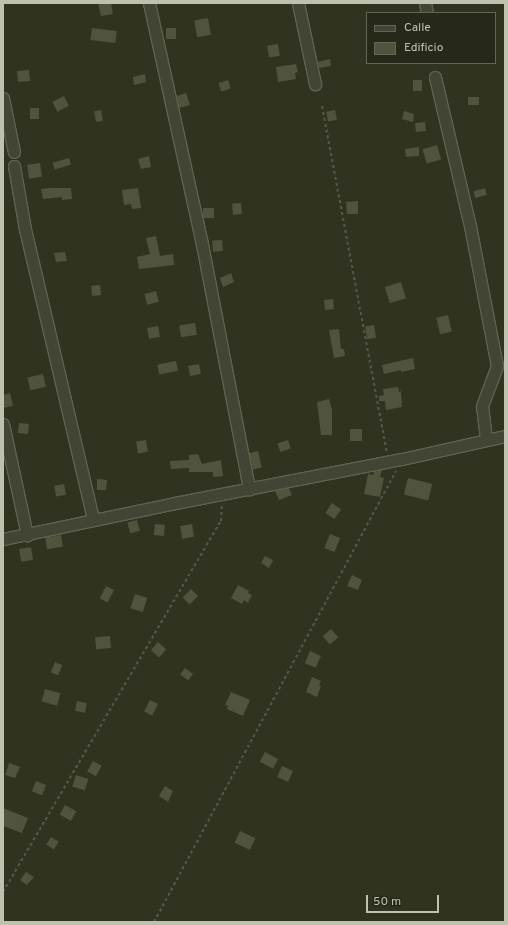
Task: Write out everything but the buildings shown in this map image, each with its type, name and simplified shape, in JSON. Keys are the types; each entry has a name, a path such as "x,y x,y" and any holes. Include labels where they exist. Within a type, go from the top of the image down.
{"street":[{"path":"149,3 201,239 249,488"},
{"path":"298,3 315,84"},
{"path":"435,77 471,230 497,366 482,406 486,440"},
{"path":"3,98 14,152"},
{"path":"14,166 25,229 93,520"},
{"path":"3,424 27,535"},
{"path":"3,539 249,488 389,462 505,436"}],"path":[{"path":"322,106 389,462"},
{"path":"154,922 402,459"},
{"path":"3,892 221,521 223,494"}]}
